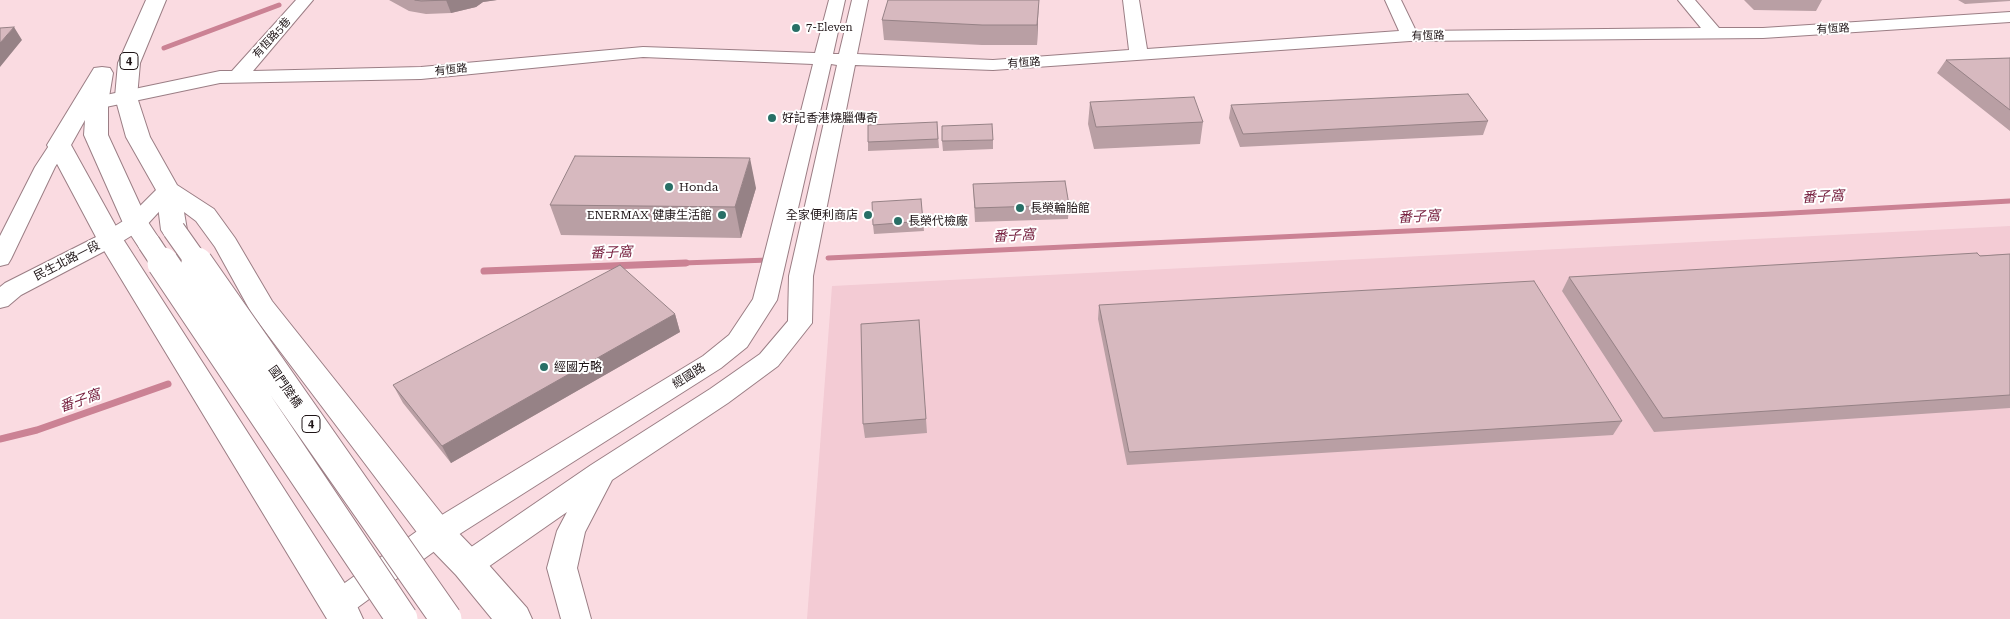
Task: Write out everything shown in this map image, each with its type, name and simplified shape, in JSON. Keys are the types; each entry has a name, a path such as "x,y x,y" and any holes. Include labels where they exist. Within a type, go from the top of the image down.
{"main road":[{"name":"4","path":"59,145 89,104 137,0"},
{"name":"4","path":"156,0 129,63 126,97 138,137 168,190 205,215 226,244 262,307 437,533 468,565 514,619"},
{"name":"4","path":"89,104 100,148 124,195 153,232 402,619"},
{"path":"135,126 59,145 110,240 342,611"},
{"name":"4","path":"153,232 168,190"},
{"name":"國門陸橋","path":"153,232 446,619"}],"street":[{"name":"有恆路5巷","path":"238,76 305,0"},
{"name":"經國路","path":"468,565 601,473 719,396 769,360 800,323 801,276 835,59 837,0"},
{"name":"經國路","path":"342,611 437,533 712,362 738,342 765,300 835,59 860,0"},
{"path":"1131,0 1139,55"},
{"path":"1393,0 1410,36"},
{"path":"1686,0 1714,33"},
{"name":"有恆路","path":"89,104 220,77 421,73 643,52 993,65 1410,36 1830,30 2010,17"},
{"path":"0,258 45,167 59,145"},
{"name":"民生北路一段","path":"0,300 13,289 110,240 153,232 168,190"},
{"path":"576,619 562,568 571,531 601,473"}],"shaded area":[{"path":"2010,226 2010,619 807,619 832,286"}],"building":[{"path":"415,0 448,0 421,1"},
{"path":"888,0 1039,0 1037,25 982,25 882,20"},
{"path":"14,27 0,43 0,28"},
{"path":"2010,58 2010,110 1946,60"},
{"path":"1468,94 1488,121 1243,134 1231,105"},
{"path":"1194,97 1203,122 1096,127 1090,102"},
{"path":"937,122 938,139 868,142 868,125"},
{"path":"992,124 993,140 942,141 942,126"},
{"path":"575,156 750,158 735,207 550,205"},
{"path":"1065,181 1069,205 975,208 973,184"},
{"path":"921,199 923,221 873,225 872,202"},
{"path":"1977,253 1980,256 2010,254 2010,395 1663,418 1569,277"},
{"name":"經國方略","path":"620,265 675,314 442,446 393,385"},
{"path":"1534,281 1622,421 1129,452 1099,305"},
{"path":"919,320 926,419 863,424 861,324"}],"waterway":[{"path":"164,48 279,5"},
{"name":"番子窩","path":"828,258 1773,214 2010,201"},
{"name":"番子窩","path":"654,264 769,260"},
{"name":"番子窩","path":"484,271 686,263"},
{"name":"番子窩","path":"0,439 37,430 168,384"}],"place":[{"name":"7-Eleven","path":"796,28"},
{"name":"好記香港燒臘傳奇","path":"772,118"},
{"name":"Honda","path":"669,187"},
{"name":"長榮輪胎館","path":"1020,208"},
{"name":"ENERMAX 健康生活館","path":"722,215"},
{"name":"全家便利商店","path":"868,215"},
{"name":"長榮代檢廠","path":"898,221"},
{"name":"經國方略","path":"544,367"}]}
